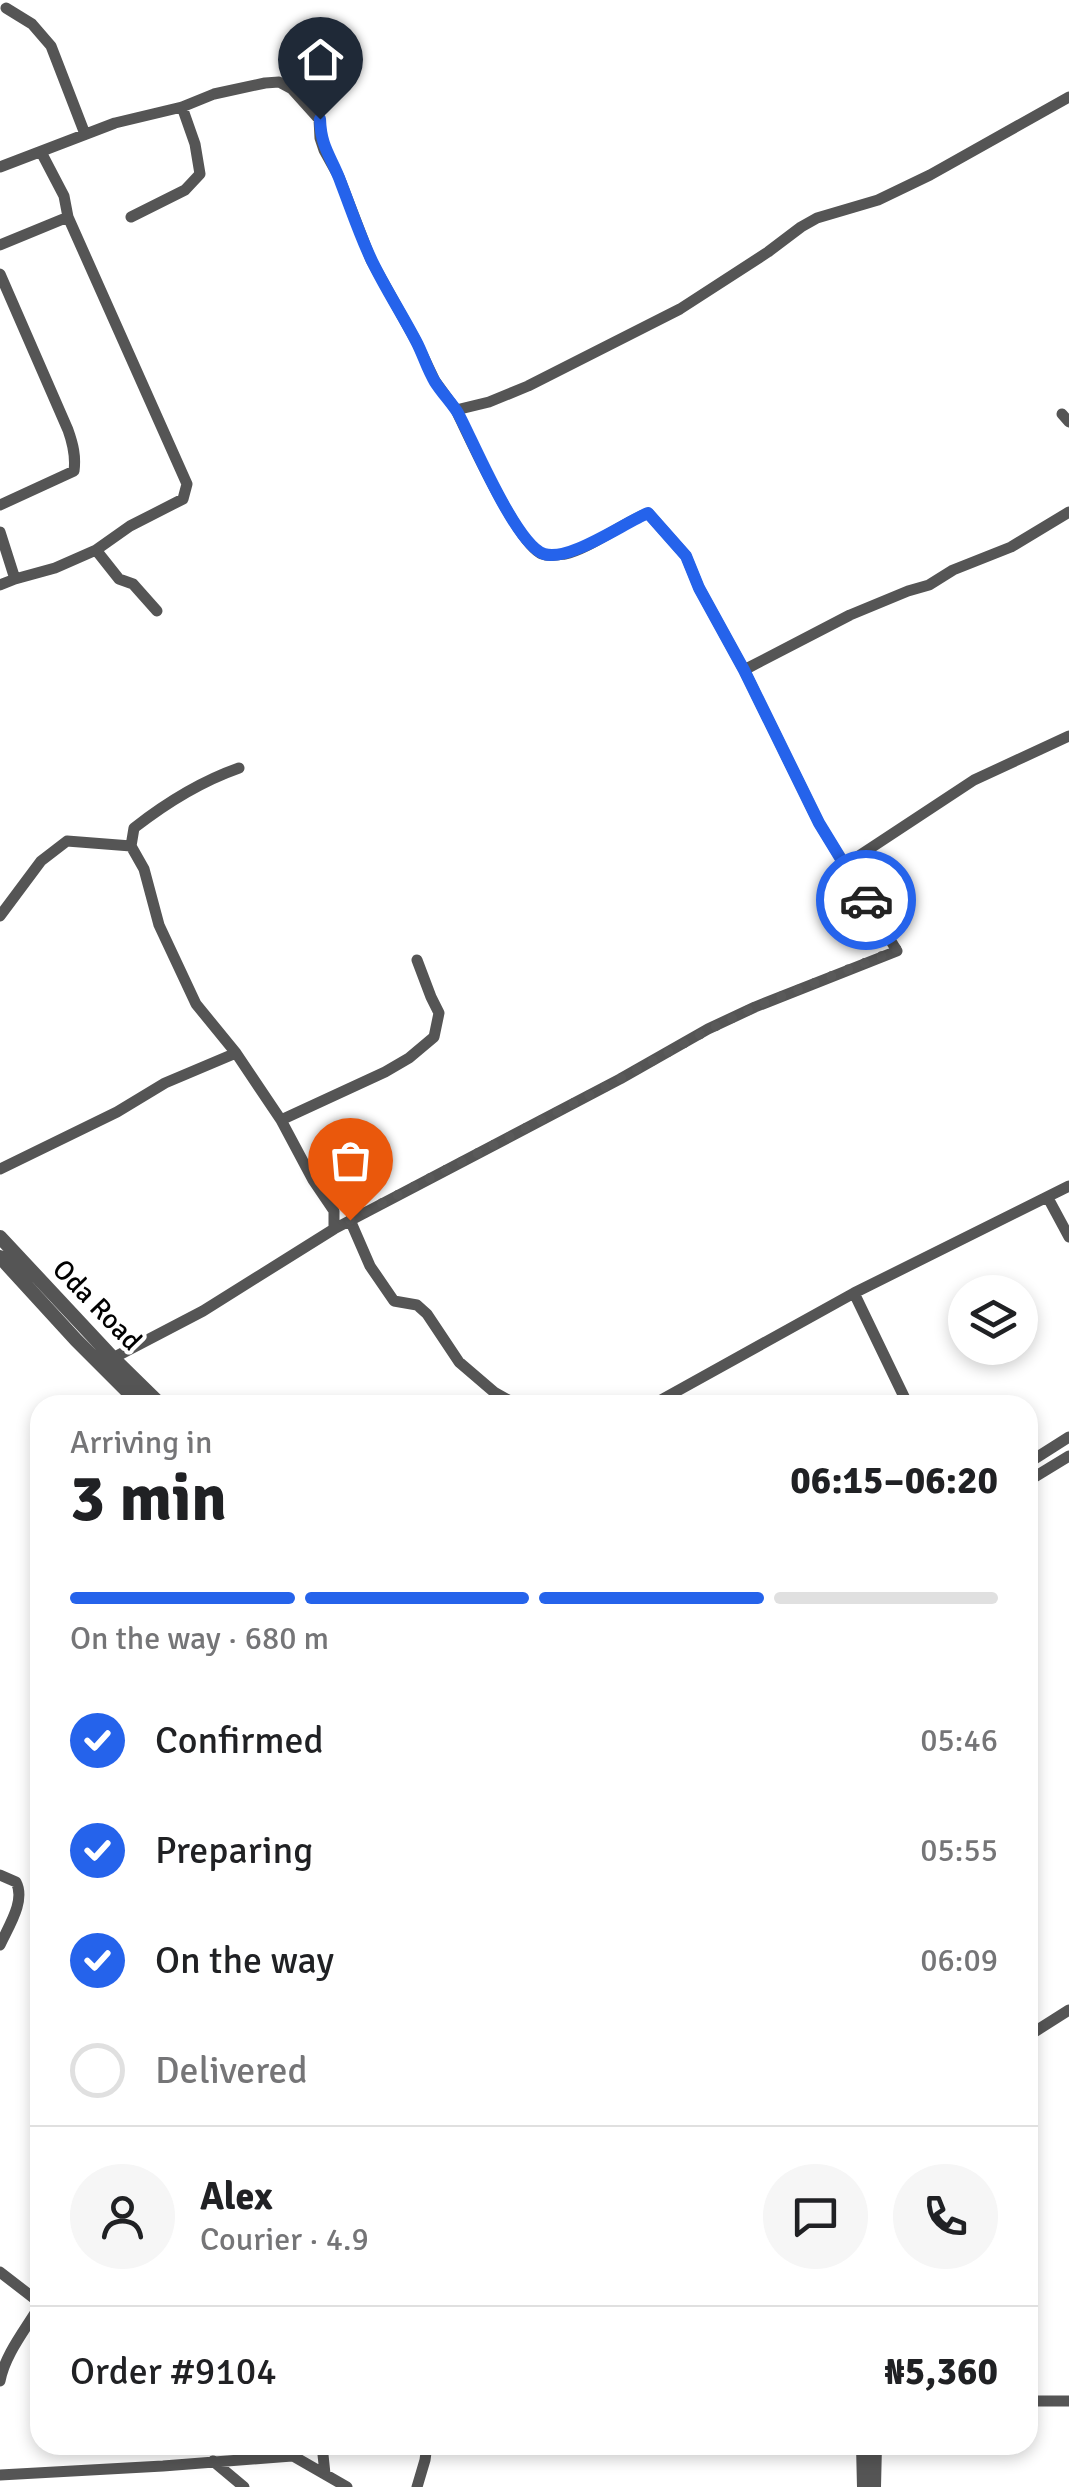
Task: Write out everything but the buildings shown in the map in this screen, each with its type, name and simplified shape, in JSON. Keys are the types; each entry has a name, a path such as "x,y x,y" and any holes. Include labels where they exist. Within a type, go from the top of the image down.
{"street":[{"path":"6,8 32,24 51,46 84,134"},
{"path":"0,167 114,123 182,108 214,94 279,82 292,89 320,119 324,150 339,177 371,260 435,382 456,410 500,497 528,541 540,554 570,554 648,513 686,556 819,823 897,950 708,1030 350,1220 204,1311 112,1358"},
{"path":"456,410 528,386 680,309 817,218 878,200 1069,97"},
{"path":"131,217 185,190 200,174 195,144 182,108"},
{"path":"0,585 96,550 130,526 183,499 187,484 68,217 64,196 40,152"},
{"path":"0,245 68,217"},
{"path":"0,274 68,430 75,463 74,471 0,505"},
{"path":"744,670 850,614 929,585 1011,546 1069,512"},
{"path":"0,532 14,579"},
{"path":"96,550 119,579 133,584 157,611"},
{"path":"845,865 974,780 1069,736"},
{"path":"240,768 210,778 150,815 134,828 131,846 144,869 160,925 196,1004 282,1120 334,1211 334,1229"},
{"path":"0,916 42,861 67,841 131,846"},
{"path":"282,1120 385,1072 434,1037 440,1013 417,960"},
{"path":"0,1169 117,1112 166,1083 236,1054"},
{"path":"670,1395 854,1293 1069,1186"},
{"path":"1048,1198 1069,1236"},
{"path":"350,1220 370,1266 394,1301 417,1305 459,1362 499,1395"},
{"name":"Oda Road","path":"0,1237 150,1395"},
{"name":"Oda Road","path":"0,1257 132,1395"},
{"path":"854,1293 903,1395"},
{"path":"1038,1456 1069,1437"},
{"path":"1038,1475 1069,1456"},
{"path":"0,1875 16,1882 20,1892 0,1945"},
{"path":"1038,2030 1069,2010"},
{"path":"0,2272 30,2296"},
{"path":"0,2381 2,2370 30,2321"},
{"path":"1038,2401 1069,2401"},
{"path":"324,2455 330,2480"},
{"path":"417,2487 426,2455"},
{"path":"863,2455 864,2487"},
{"path":"874,2487 875,2455"},
{"path":"0,2475 292,2456 347,2487"},
{"path":"242,2486 245,2459"},
{"path":"213,2461 242,2486"}],"way so far":[{"path":"350,1220 708,1030 897,950 866,900"}],"route":[{"path":"320,119 324,150 339,177 371,260 435,382 456,410 500,497 528,541 540,554 570,554 648,513 686,556 819,823 866,900"}]}
